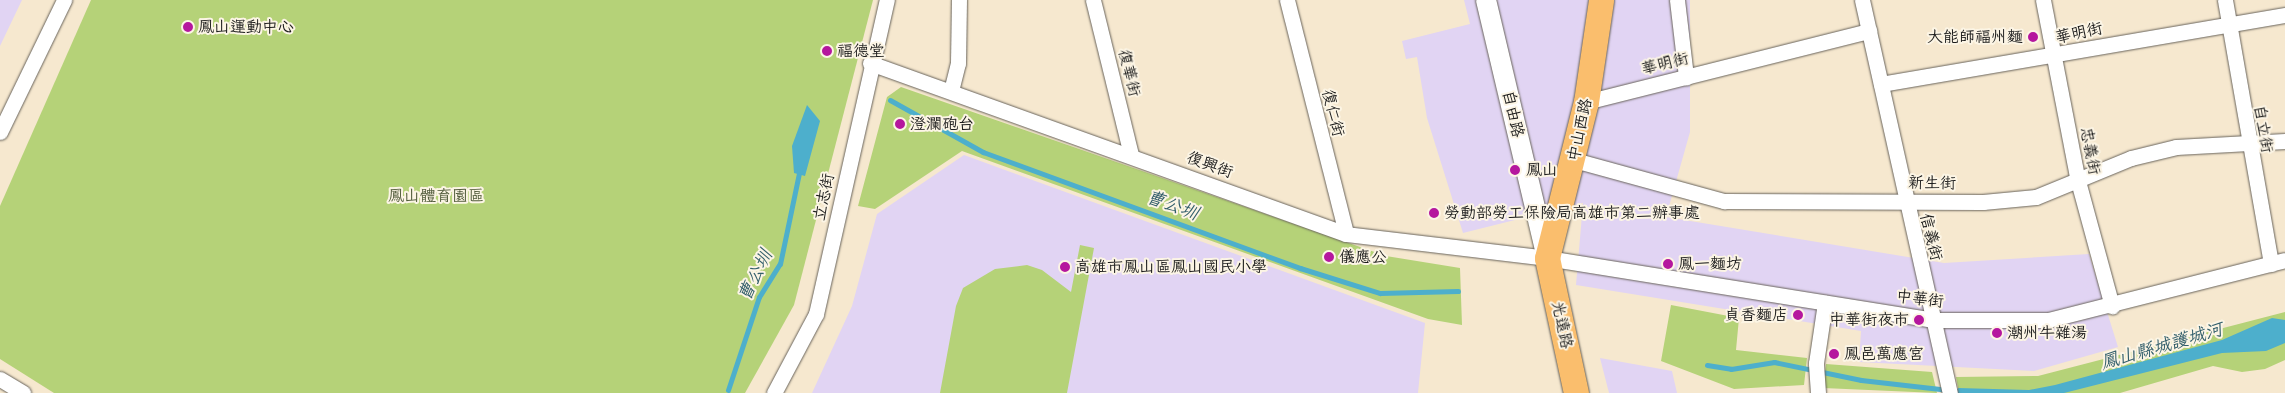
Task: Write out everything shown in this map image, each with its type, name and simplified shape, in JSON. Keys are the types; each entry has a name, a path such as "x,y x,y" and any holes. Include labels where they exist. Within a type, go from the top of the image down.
{"main road":[{"name":"中山西路","path":"1547,258 1574,160 1586,102 1601,0"},
{"name":"光遠路","path":"1547,258 1576,393"}],"street":[{"path":"0,132 64,0"},
{"name":"立志街","path":"774,393 816,314 870,63 886,0"},
{"path":"951,91 958,63 959,0"},
{"name":"復華街","path":"1092,0 1131,155"},
{"name":"復仁街","path":"1287,0 1346,234"},
{"name":"自由路","path":"1486,0 1547,258"},
{"path":"1677,0 1686,77"},
{"name":"信義街","path":"1862,0 1904,200 1949,388"},
{"name":"忠義街","path":"2043,0 2078,181 2112,306"},
{"name":"自立街","path":"2224,0 2246,140 2278,262"},
{"name":"華明街","path":"1881,84 2055,57 2285,15"},
{"name":"華明街","path":"1586,102 1869,31"},
{"name":"復興街","path":"870,63 1131,155 1346,234 1547,258"},
{"name":"新生街","path":"1574,160 1724,202 1904,200 1983,202 2036,197 2131,158 2176,147 2246,140 2285,141"},
{"name":"中華街","path":"1547,258 1934,320 2048,320 2112,306 2278,262"},
{"path":"1817,386 1816,363 1825,302"},
{"path":"0,378 23,393"}],"shaded area":[{"path":"0,0 22,0 0,46"},
{"path":"1464,0 1690,0 1690,132 1666,217 1944,263 2089,254 2118,347 2034,371 1859,362 1861,331 1576,285 1583,203 1463,233 1427,118 1417,57 1406,59 1402,41 1470,24"},
{"name":"高雄市鳳山區鳳山國民小學","path":"964,155 1425,323 1418,393 812,393 852,306 877,214"},
{"path":"1600,358 1672,371 1677,393 1609,393"}],"green space":[{"name":"鳳山體育園區","path":"91,0 873,0 794,305 745,393 54,393 0,359 0,206"},
{"path":"901,87 1386,256 1460,268 1462,325 1428,319 962,151 875,209 858,206 887,97"},
{"path":"1080,245 1094,248 1067,393 940,393 956,306 963,288 995,269 1027,265 1042,270 1071,292"},
{"path":"1671,305 1739,318 1736,350 1807,358 1804,385 1734,389 1661,361"},
{"path":"2285,312 2285,360 2265,369 2242,372 2213,366 2120,393 1959,393 1956,377 2038,376"},
{"path":"1826,364 1932,372 1937,393 1823,388"}],"water":[{"path":"807,105 820,121 805,176 794,173 792,146"},
{"path":"2272,318 2285,320 2285,343 2266,351 2222,353 2064,393 1959,393 1958,388 2029,390 2055,385 2222,340"}],"waterway":[{"name":"曹公圳","path":"890,100 983,152 1300,268 1380,293 1458,291"},
{"name":"曹公圳","path":"728,390 759,297 780,264 800,168"},
{"name":"鳳山縣城護城河","path":"1707,365 1731,369 1774,362 1861,380 1966,392"}],"place":[{"name":"鳳山運動中心","path":"188,27"},
{"name":"大能師福州麵","path":"2033,37"},
{"name":"福德堂","path":"827,51"},
{"name":"澄瀾砲台","path":"900,124"},
{"name":"鳳山","path":"1515,170"},
{"name":"勞動部勞工保險局高雄市第二辦事處","path":"1434,213"},
{"name":"儀應公","path":"1329,257"},
{"name":"鳳一麵坊","path":"1668,264"},
{"name":"高雄市鳳山區鳳山國民小學","path":"1065,267"},
{"name":"貞香麵店","path":"1798,315"},
{"name":"中華街夜市","path":"1919,320"},
{"name":"潮州牛雜湯","path":"1997,333"},
{"name":"鳳邑萬應宮","path":"1834,354"}]}
